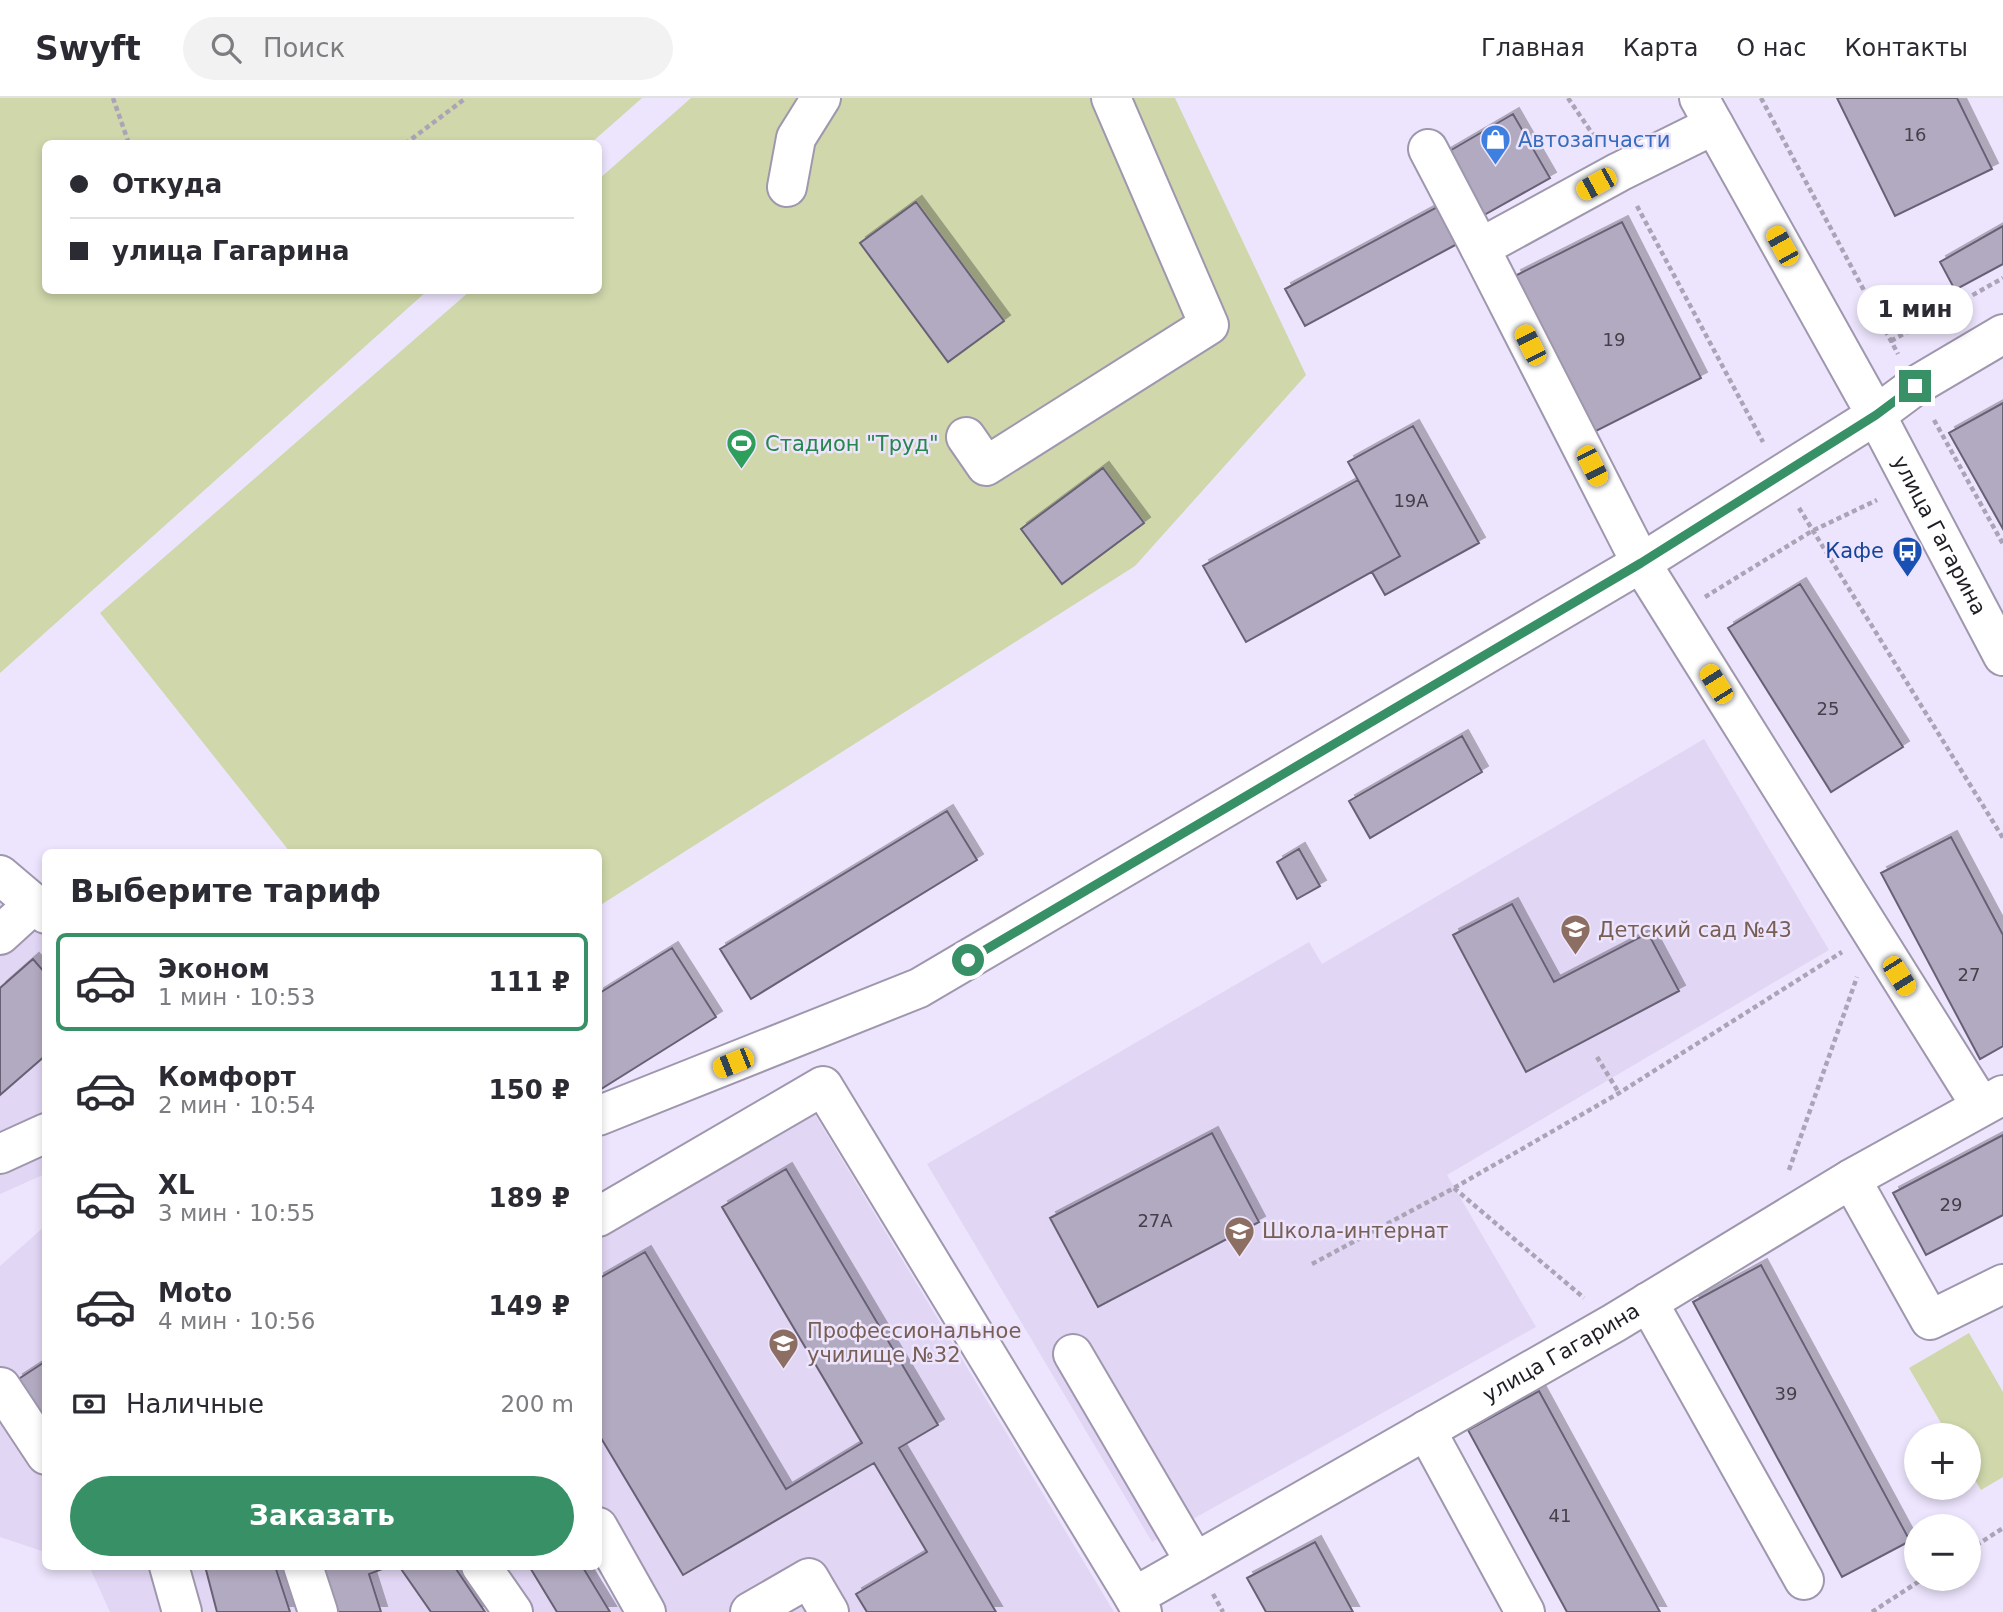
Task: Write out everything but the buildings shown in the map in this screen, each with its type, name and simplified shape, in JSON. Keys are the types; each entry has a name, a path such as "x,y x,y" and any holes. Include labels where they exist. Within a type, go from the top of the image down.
{"street":[{"path":"787,187 796,138 821,98"},
{"path":"966,437 986,466 1209,325 1111,98"},
{"path":"1480,248 1619,172 1707,112"},
{"name":"улица Гагарина","path":"1707,112 1876,415 2003,656"},
{"path":"1428,149 1641,563 1872,933 1992,1100"},
{"path":"602,1114 919,988 1641,563 1876,415 1915,386 2003,334"},
{"path":"0,876 40,909 0,935"},
{"path":"602,1215 824,1086 1138,1604"},
{"name":"улица Гагарина","path":"1138,1604 1195,1562 1615,1323 1851,1179 1992,1100"},
{"path":"0,1154 42,1135"},
{"path":"1851,1179 1930,1320 2003,1284"},
{"path":"1648,1302 1804,1580"},
{"path":"1073,1354 1195,1562"},
{"path":"1,1387 42,1449"},
{"path":"1426,1430 1525,1612"},
{"path":"602,1534 646,1612"},
{"path":"170,1570 182,1612"},
{"path":"304,1570 318,1612"},
{"path":"484,1570 513,1612"},
{"path":"750,1612 809,1578 829,1612"}],"path":[{"path":"113,98 127,140"},
{"path":"410,140 466,98"},
{"path":"1761,98 2003,544"},
{"path":"1891,341 2003,278"},
{"path":"1674,616 1812,531"},
{"path":"1312,1264 1454,1188 1619,1093 1872,933"},
{"path":"1769,1228 1872,933"},
{"path":"1598,1057 1619,1093"},
{"path":"1454,1188 1615,1323"},
{"path":"1981,1542 2003,1528"},
{"path":"1872,1612 1904,1591"}],"shaded area":[{"name":"Школа-интернат","path":"1704,739 1829,950 1447,1175 1536,1327 1152,1542 927,1164 1309,942 1322,964"},
{"path":"0,879 42,924 42,1175 0,1194"},
{"name":"Профессиональное училище №32","path":"796,1083 1114,1612 640,1612 602,1549 602,1194"},
{"path":"42,1229 42,1551 0,1537 0,1266"},
{"path":"91,1570 596,1570 622,1612 110,1612"}],"green space":[{"path":"0,98 642,98 594,140 42,140 42,294 424,294 0,673"},
{"name":"Стадион \"Труд\"","path":"691,98 1175,98 1306,375 1135,566 602,904 602,849 288,849 100,613 467,294 602,294 602,176"},
{"path":"1969,1333 2003,1392 2003,1477 1981,1490 1981,1423 1941,1423 1909,1368"}],"place":[{"name":"Автозапчасти","path":"1495,167"},
{"name":"Стадион \"Труд\"","path":"742,471"},
{"name":"Кафе","path":"1907,578"},
{"name":"Детский сад №43","path":"1575,957"},
{"name":"Школа-интернат","path":"1239,1258"},
{"name":"Профессиональное училище №32","path":"784,1370"}],"route":[{"path":"968,960 1641,563 1876,415 1915,386"}]}
